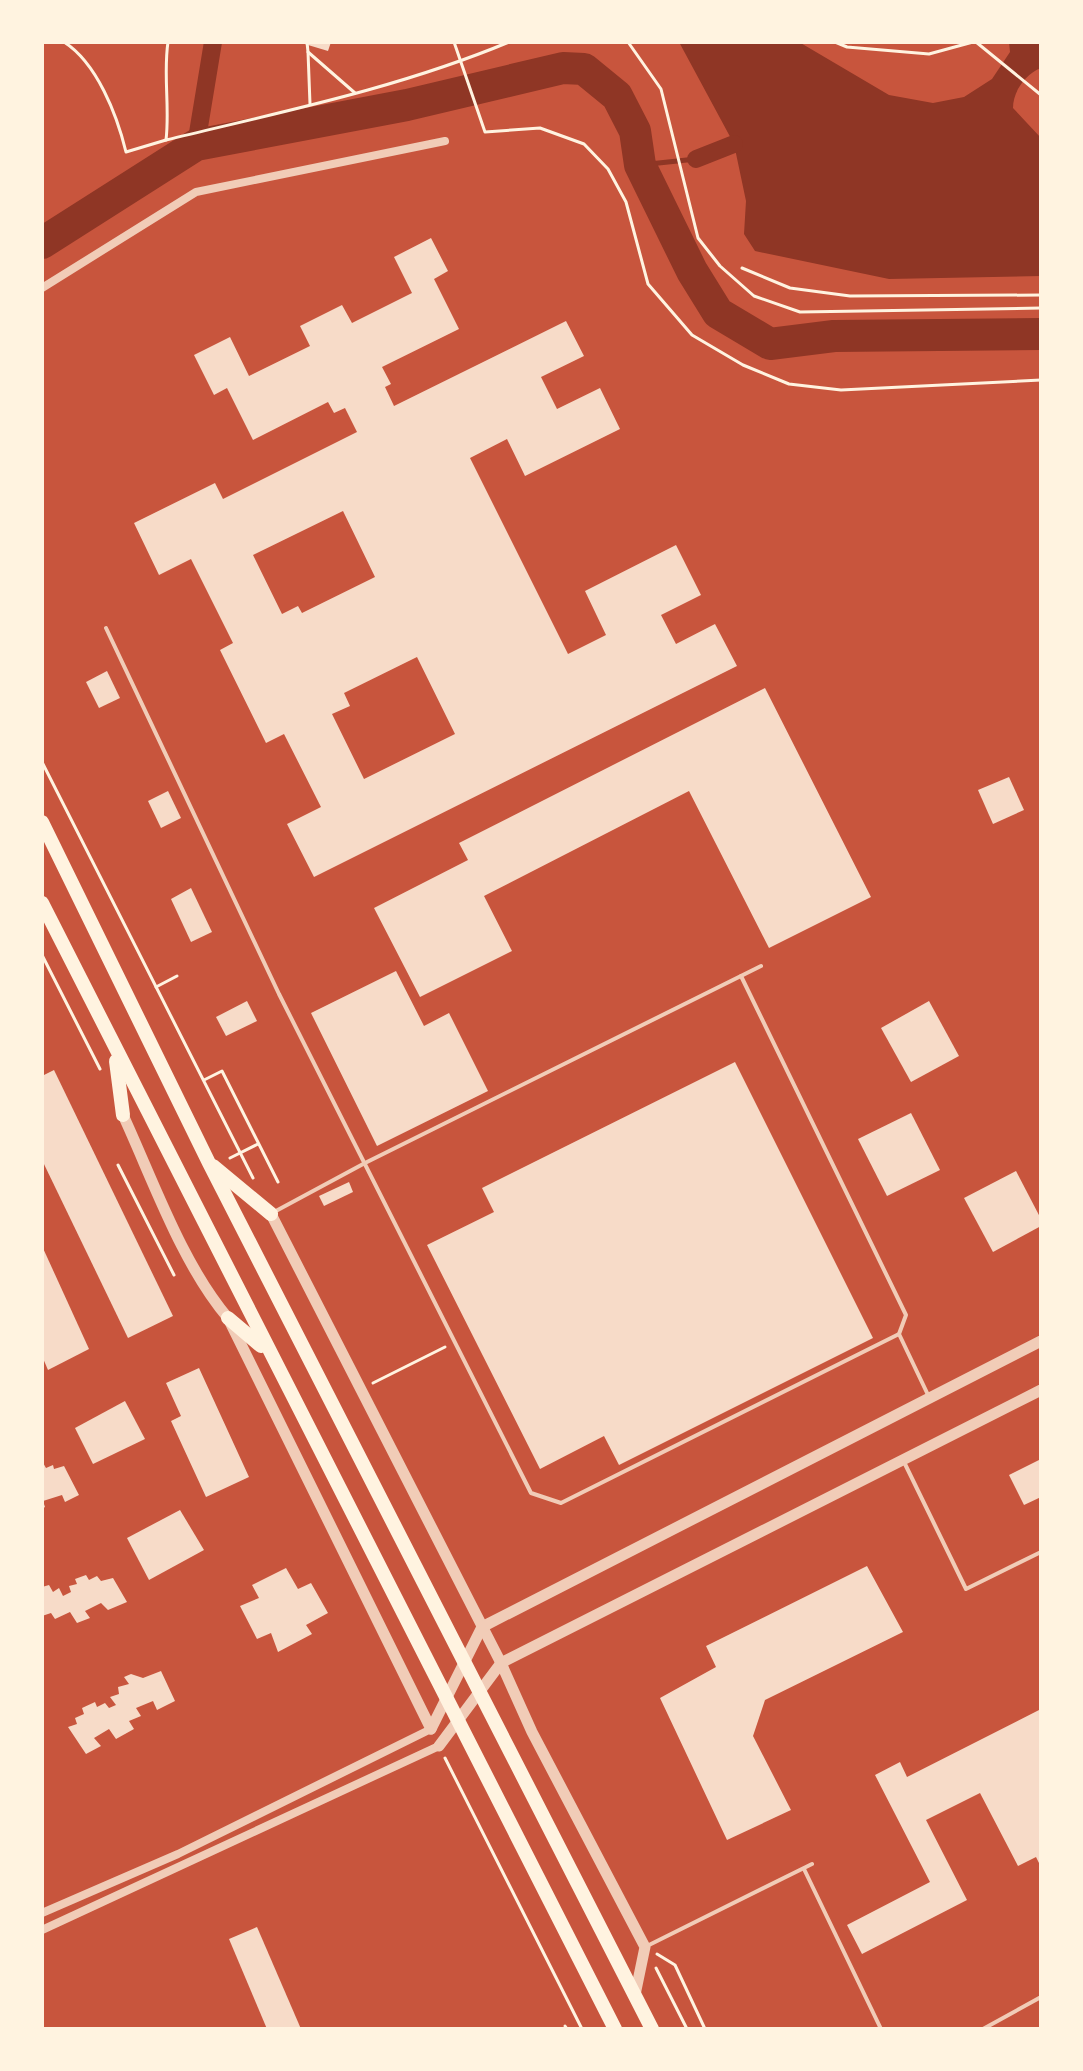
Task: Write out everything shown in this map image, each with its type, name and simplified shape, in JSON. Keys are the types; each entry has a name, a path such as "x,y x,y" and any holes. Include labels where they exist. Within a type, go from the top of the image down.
{"main road":[{"path":"42,822 209,1163 652,2029"},
{"path":"42,903 267,1351 460,1719 615,2029"},
{"path":"115,1049 123,1115"},
{"path":"209,1163 271,1214"},
{"path":"228,1318 267,1351"}],"street":[{"path":"42,288 196,192 445,141"},
{"path":"123,1115 212,1299 228,1318 431,1729"},
{"path":"271,1214 501,1663 532,1732 645,1947 635,1995"},
{"path":"42,1913 178,1854 431,1729 466,1665 482,1627 1041,1341"},
{"path":"42,1930 439,1746 501,1663 1041,1390"}],"lane":[{"path":"106,628 279,994 531,1493 561,1503 899,1334 906,1315 741,976"},
{"path":"271,1214 365,1163 761,966"},
{"path":"899,1334 930,1398"},
{"path":"902,1460 966,1589 1041,1552"},
{"path":"645,1947 812,1864"},
{"path":"804,1869 881,2029"},
{"path":"983,2029 1041,1997"}],"path":[{"path":"64,42 79,52 98,84 120,127 126,152 355,93 461,62 509,42"},
{"path":"166,140 168,42"},
{"path":"307,42 310,104"},
{"path":"454,42 485,132 540,128 584,144 608,169 626,202 648,284 692,335 743,365 789,384 841,390 1041,380"},
{"path":"628,42 661,89 672,123 679,170 698,238 720,266 754,296 800,312 1041,308"},
{"path":"835,42 847,47 929,54 974,42 1041,95"},
{"path":"308,52 355,93"},
{"path":"742,268 790,288 850,296 1041,295"},
{"path":"42,762 258,1187"},
{"path":"42,955 102,1075"},
{"path":"156,987 177,976"},
{"path":"204,1080 222,1071 278,1182"},
{"path":"244,1151 258,1144"},
{"path":"118,1165 174,1275"},
{"path":"361,1389 455,1342"},
{"path":"439,1746 582,2029"},
{"path":"645,1947 675,1965 705,2029"}],"shaded area":[{"path":"679,42 799,42 889,95 933,103 964,97 992,79 1010,52 1009,42 1041,42 1041,68 1021,84 1013,108 1041,138 1041,276 889,279 755,251 744,234 746,201 734,144"}],"building":[{"path":"298,42 331,42 328,51"},
{"path":"431,238 448,271 434,279 459,329 382,367 391,384 385,387 394,406 566,321 584,356 541,377 557,409 600,388 620,429 525,476 507,439 470,458 568,654 606,635 585,591 676,545 701,595 661,615 676,644 715,624 737,666 314,877 287,824 321,807 284,734 266,743 220,650 233,643 191,559 159,575 134,523 215,483 223,499 357,432 345,408 334,413 328,402 253,440 227,388 214,395 194,355 230,337 249,376 310,346 300,326 342,305 352,323 412,293 394,257","holes":["343,511 375,577 302,613 298,606 282,614 253,555","417,657 455,734 364,779 332,714 350,706 344,693"]},
{"path":"107,671 120,698 99,708 86,682"},
{"path":"765,688 871,897 769,948 689,791 484,896 512,951 420,997 374,908 468,860 459,843"},
{"path":"1009,777 1024,810 993,824 978,790"},
{"path":"168,791 181,818 161,828 148,801"},
{"path":"191,888 212,932 191,942 171,899"},
{"path":"396,971 424,1026 449,1013 488,1091 377,1146 311,1013"},
{"path":"247,1001 257,1021 226,1036 216,1017"},
{"path":"929,1001 959,1056 911,1082 881,1028"},
{"path":"735,1062 873,1338 619,1465 604,1436 540,1469 427,1245 494,1212 482,1188"},
{"path":"54,1070 173,1316 128,1338 42,1160 42,1076"},
{"path":"911,1113 940,1170 887,1196 858,1139"},
{"path":"1016,1171 1041,1219 1041,1226 993,1252 964,1198"},
{"path":"349,1182 353,1192 324,1206 319,1196"},
{"path":"42,1246 89,1349 48,1370 42,1356"},
{"path":"199,1368 249,1477 206,1497 171,1421 181,1416 166,1383"},
{"path":"125,1401 145,1439 93,1464 75,1428"},
{"path":"1041,1459 1041,1497 1024,1505 1009,1475"},
{"path":"42,1461 46,1468 64,1466 79,1495 65,1502 62,1495 43,1501 45,1507 42,1509"},
{"path":"180,1510 204,1550 149,1580 127,1538"},
{"path":"867,1566 903,1632 765,1700 753,1736 791,1810 727,1840 660,1698 716,1667 706,1646"},
{"path":"286,1568 298,1589 311,1583 328,1613 306,1625 312,1634 278,1652 271,1633 257,1639 240,1606 259,1598 252,1585"},
{"path":"86,1575 89,1580 97,1576 101,1581 113,1578 127,1602 108,1610 101,1603 85,1611 90,1618 77,1623 70,1612 55,1619 51,1613 42,1616 42,1587 49,1585 53,1592 59,1588 63,1596 71,1592 69,1586 77,1584 75,1579"},
{"path":"161,1671 175,1701 157,1710 153,1701 136,1708 141,1716 129,1721 134,1729 116,1739 109,1729 94,1738 101,1746 86,1754 68,1727 77,1724 75,1718 84,1714 82,1708 95,1702 97,1707 105,1703 109,1708 116,1705 110,1697 119,1694 118,1687 129,1684 124,1677 131,1674 143,1678"},
{"path":"1041,1709 1041,1867 1036,1857 1018,1866 980,1793 926,1820 967,1900 862,1954 847,1925 930,1882 875,1775 900,1762 907,1777"},
{"path":"257,1927 301,2029 267,2029 229,1939"}],"waterway":[{"path":"196,145 213,42"},
{"path":"42,243 196,145 407,105 563,68 584,69 617,96 635,131 640,165 692,271 718,313 770,344 834,336 1041,334"},
{"path":"696,159 734,144"},
{"path":"640,165 696,159"}]}
